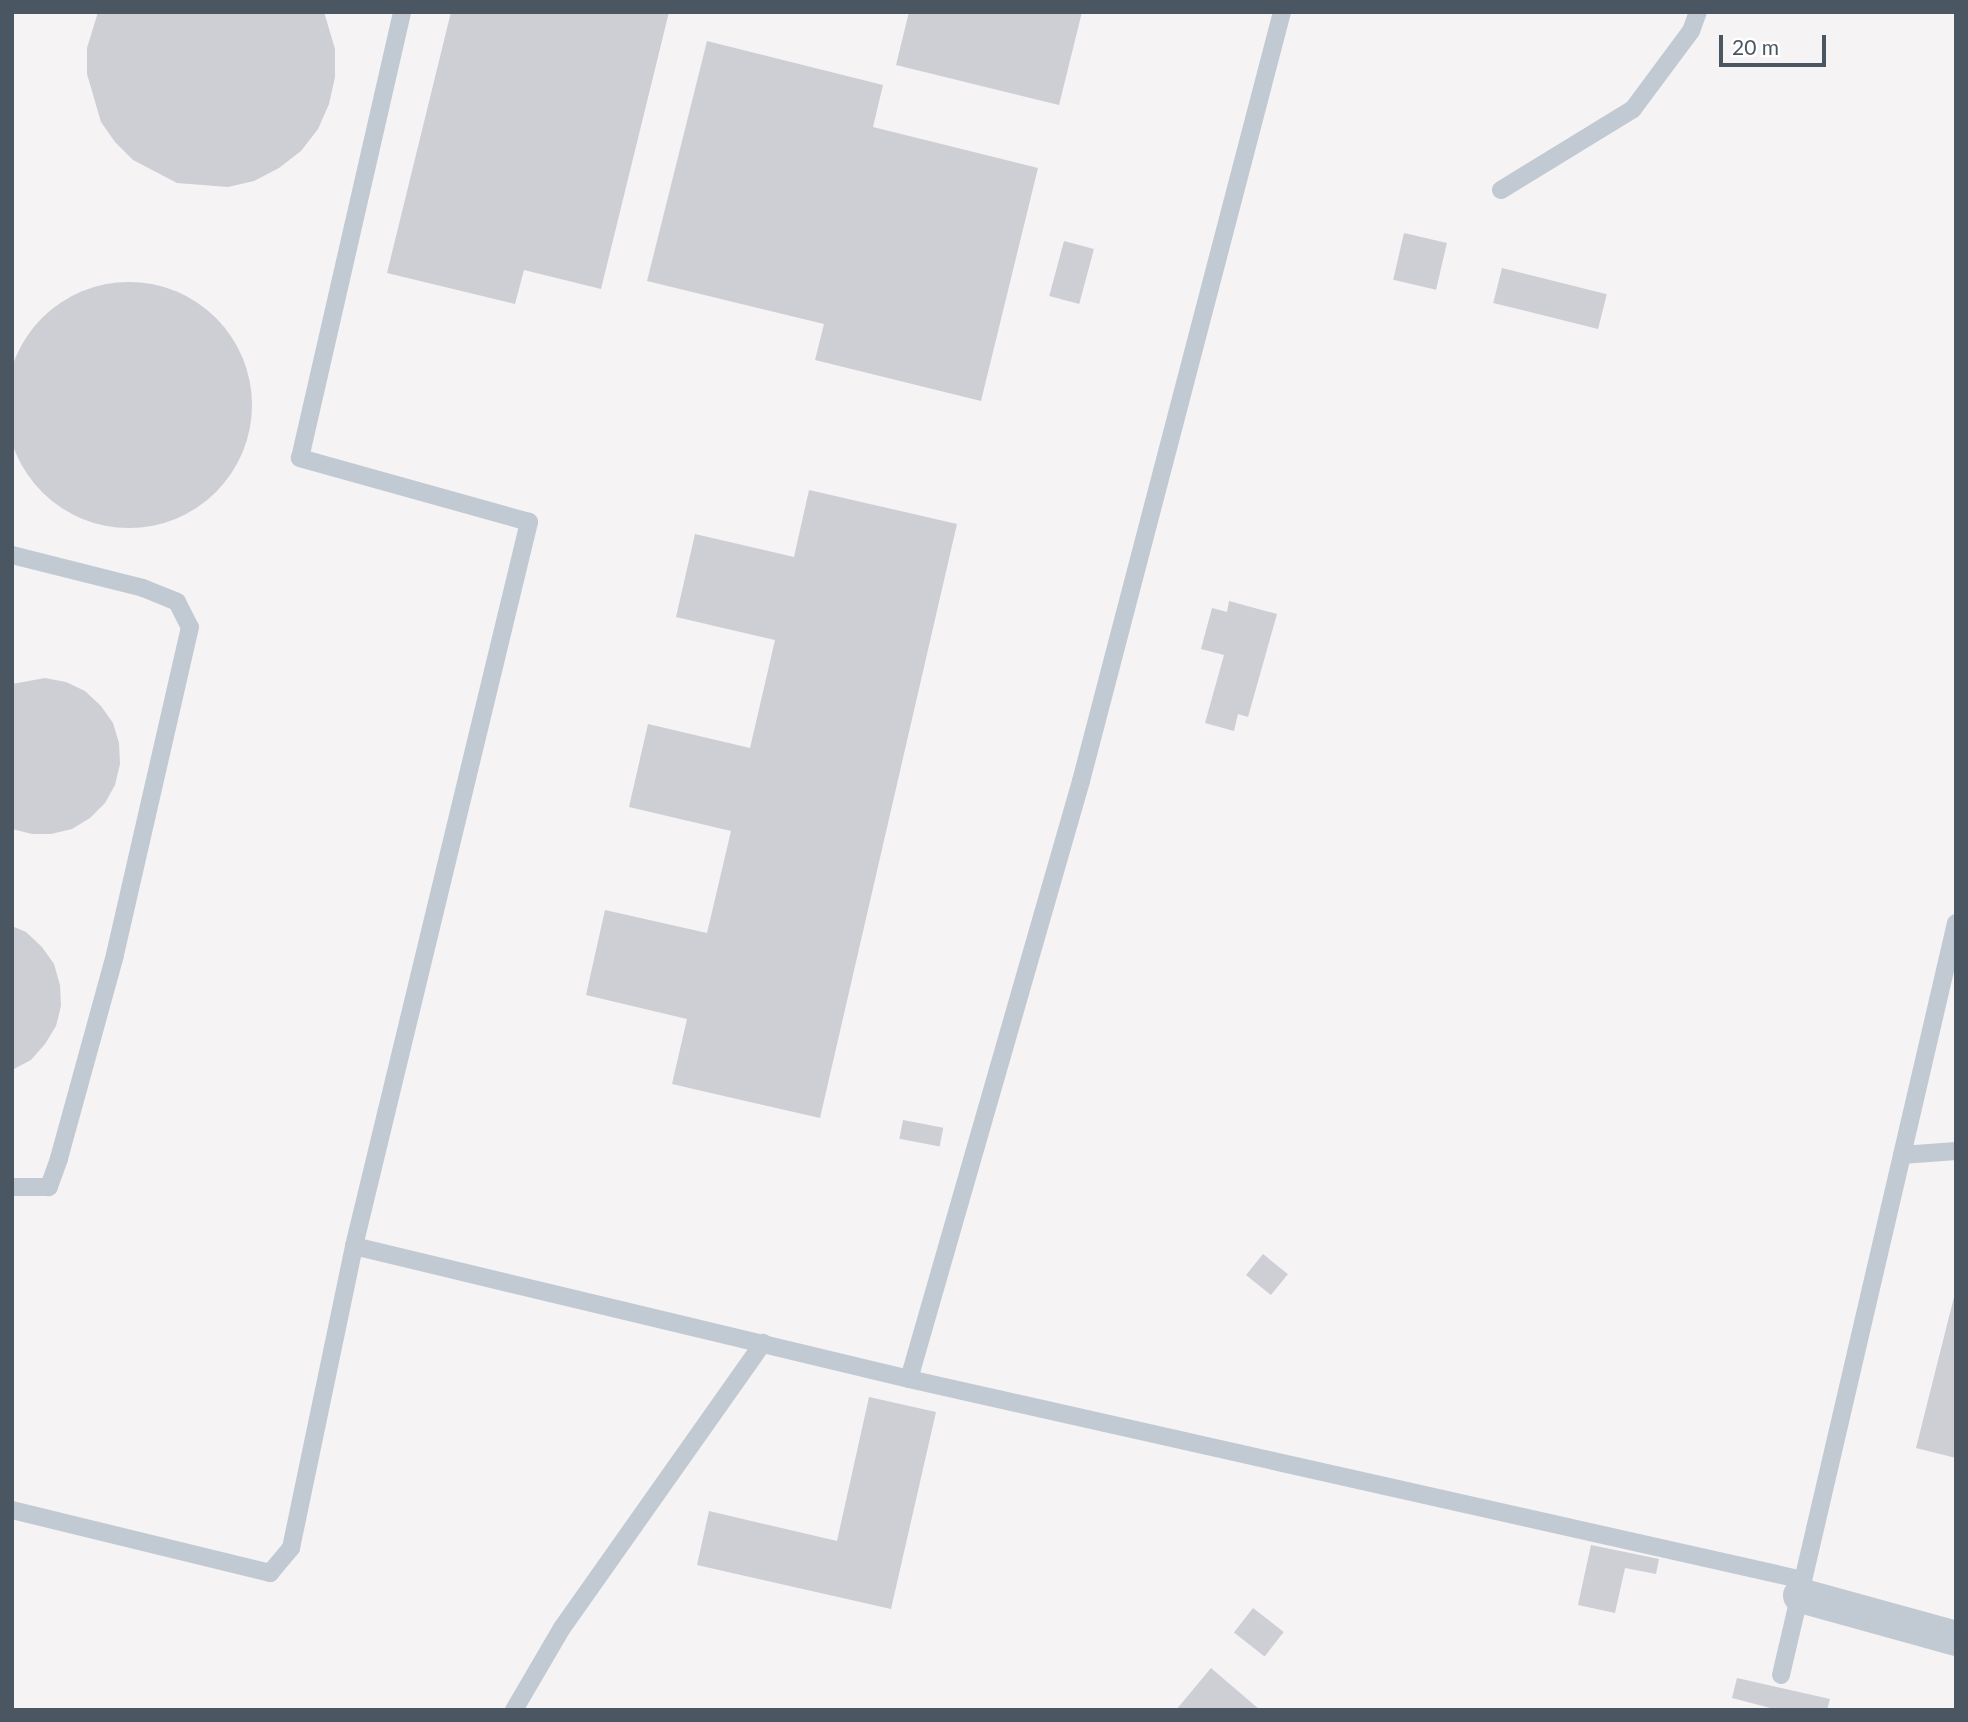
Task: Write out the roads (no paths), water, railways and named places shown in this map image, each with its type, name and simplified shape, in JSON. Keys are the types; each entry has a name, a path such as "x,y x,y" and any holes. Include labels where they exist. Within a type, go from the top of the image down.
{"street":[{"path":"1801,1587 1956,1639"}],"lane":[{"path":"12,1510 270,1573 291,1548 354,1246 529,522 300,458 402,12"},
{"path":"909,1379 1081,781 1282,12"},
{"path":"1501,190 1633,109 1691,31 1698,12"},
{"path":"12,555 144,588 177,603 190,627 115,955 59,1159 49,1187 12,1186"},
{"path":"1781,1675 1956,923"},
{"path":"1902,1155 1956,1151"},
{"path":"354,1246 909,1379 1801,1587"},
{"path":"514,1710 562,1628 763,1343"}]}
